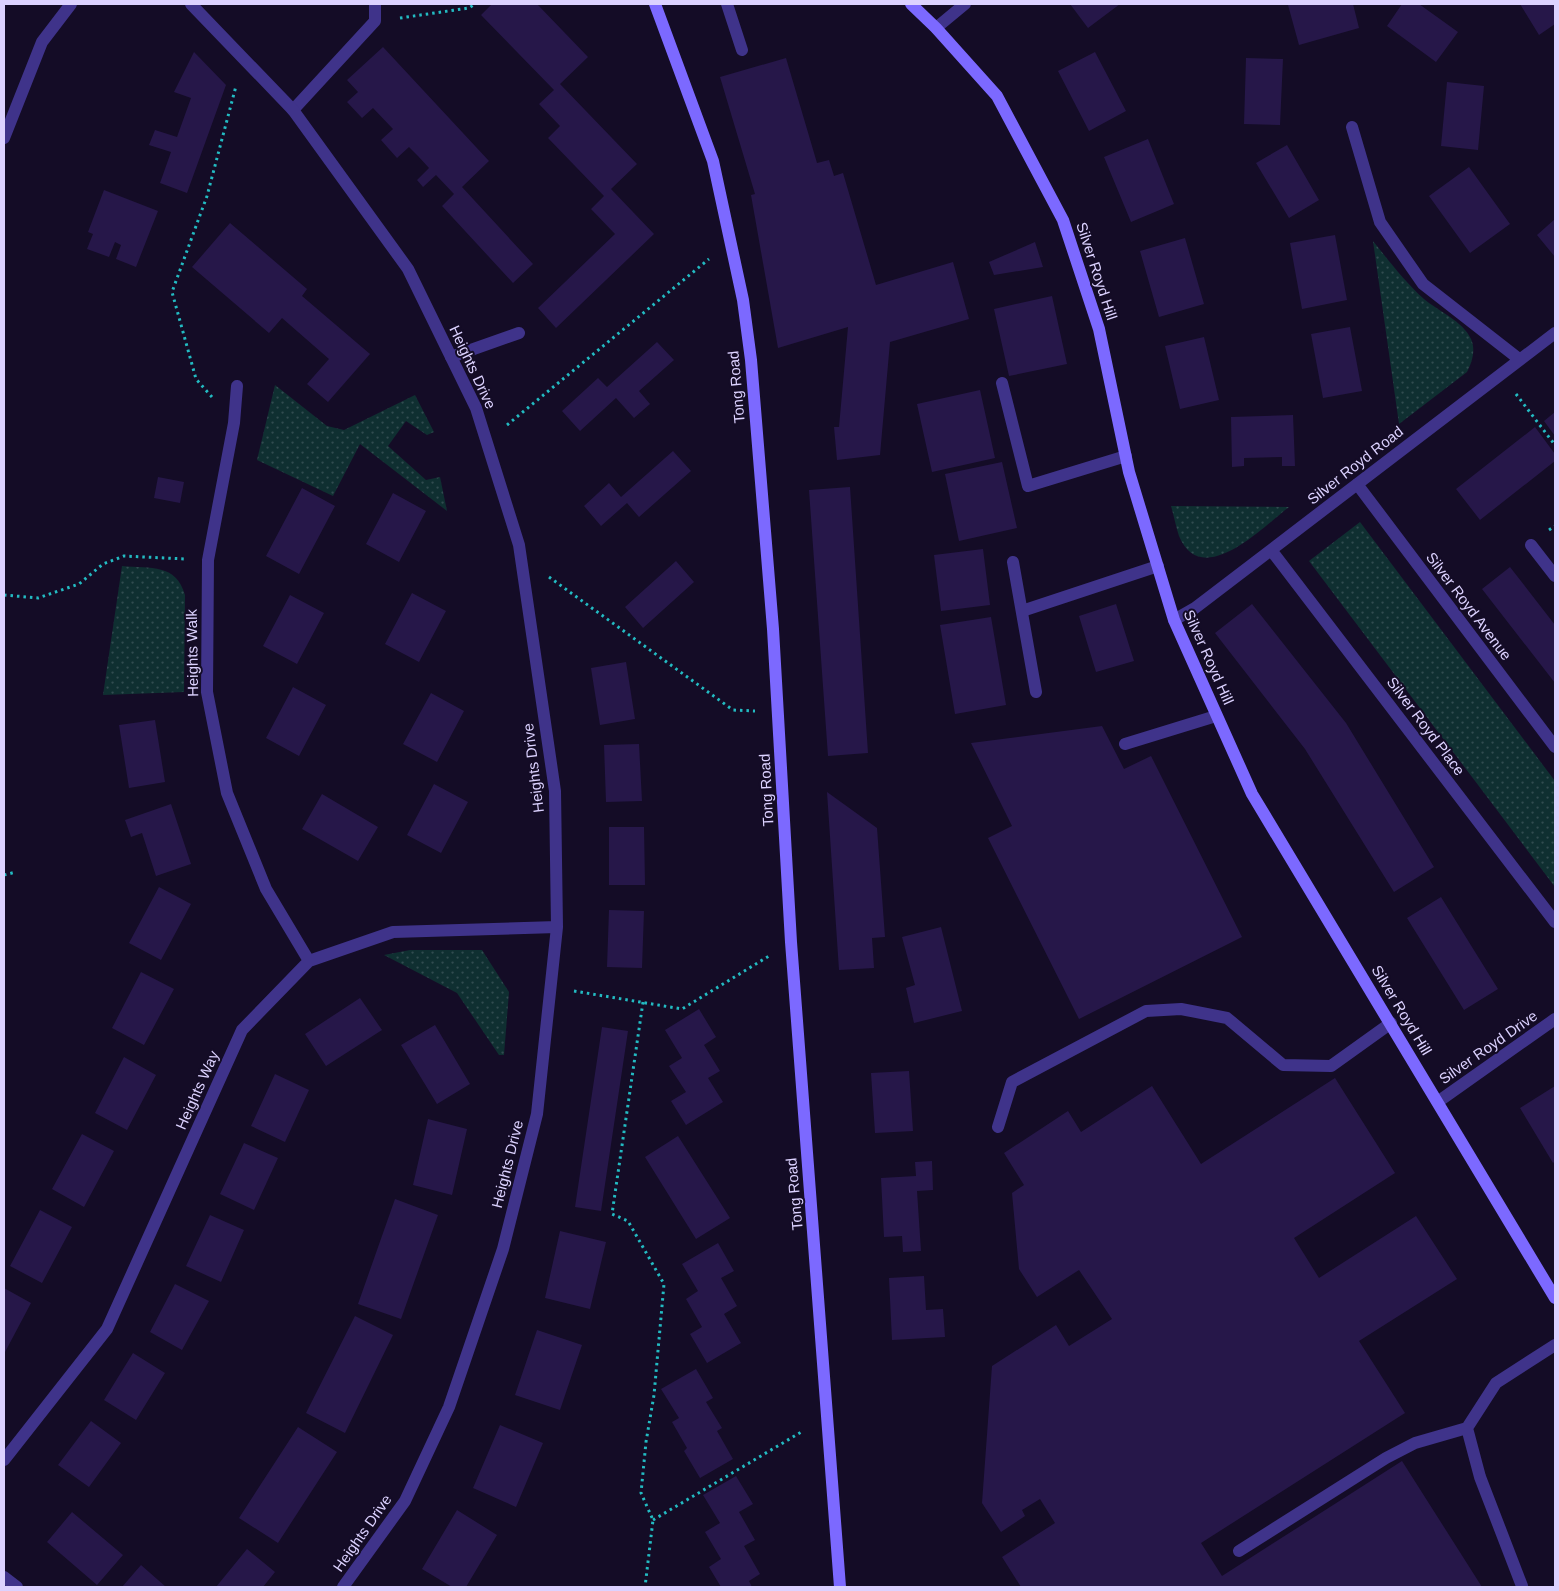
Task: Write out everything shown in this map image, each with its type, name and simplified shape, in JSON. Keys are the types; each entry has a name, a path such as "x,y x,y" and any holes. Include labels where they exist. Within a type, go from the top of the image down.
{"main road":[{"name":"Tong Road","path":"655,4 713,161 743,300 750,360 773,629 791,942 840,1587"},
{"name":"Silver Royd Hill","path":"911,4 936,28 997,96 1063,220 1099,329 1126,456 1174,620 1252,794 1439,1101 1555,1298"}],"street":[{"path":"4,138 42,42 71,4"},
{"name":"Heights Drive","path":"191,4 292,110 408,269 476,408 520,557 555,791 557,928 537,1114 503,1249 449,1407 405,1501 343,1587"},
{"path":"292,110 375,21 375,4"},
{"path":"727,4 742,50"},
{"path":"936,28 965,4"},
{"path":"1352,126 1380,222 1423,284 1520,359"},
{"path":"451,357 519,333"},
{"name":"Silver Royd Road","path":"1174,620 1196,608 1555,333"},
{"path":"1002,384 1028,486 1126,456"},
{"name":"Heights Walk","path":"237,386 234,423 208,560 207,692 226,794 266,889 309,961"},
{"name":"Silver Royd Avenue","path":"1357,484 1555,747"},
{"path":"1531,545 1555,576"},
{"name":"Silver Royd Place","path":"1271,550 1555,922"},
{"path":"1013,562 1036,692"},
{"path":"1022,611 1158,566"},
{"path":"1125,744 1216,716"},
{"name":"Heights Way","path":"4,1460 106,1329 242,1030 309,961 393,932 557,928"},
{"path":"998,1127 1012,1082 1146,1011 1181,1009 1227,1018 1283,1065 1331,1066 1391,1023"},
{"name":"Silver Royd Drive","path":"1439,1101 1555,1019"},
{"path":"1239,1552 1386,1458 1416,1443 1466,1428 1496,1383 1555,1345"},
{"path":"1466,1428 1480,1478 1522,1586"},
{"path":"4,1576 17,1587"}],"path":[{"path":"375,21 469,8 475,4"},
{"path":"234,423 196,379 172,292 207,196 244,59"},
{"path":"487,441 730,242"},
{"path":"1500,374 1555,445"},
{"path":"4,595 38,598 80,584 103,564 124,556 208,560"},
{"path":"520,557 733,710 778,712"},
{"path":"4,875 16,872"},
{"path":"550,987 682,1009 791,942"},
{"path":"643,1002 612,1214 628,1221 664,1284 657,1376 646,1442 641,1493 653,1520 645,1587"},
{"path":"653,1520 828,1417"}],"green space":[{"path":"1373,241 1397,271 1424,299 1462,327 1471,339 1473,347 1472,360 1467,372 1399,424"},
{"path":"275,385 327,426 344,430 415,395 434,432 427,435 406,421 388,446 426,480 440,477 447,511 360,444 333,496 257,460"},
{"path":"1171,506 1289,507 1249,539 1233,549 1217,556 1202,557 1189,551 1179,536"},
{"path":"1360,522 1555,781 1555,887 1309,561"},
{"path":"122,566 161,570 175,577 181,585 185,595 184,692 103,695"},
{"path":"410,950 482,950 509,992 504,1055 499,1055 457,993 384,955"}],"building":[{"path":"492,4 537,4 588,57 560,84 637,164 611,189 654,234 556,328 538,308 615,234 591,209 604,196 548,138 560,126 539,104 554,90 481,15"},
{"path":"1070,4 1120,4 1088,28"},
{"path":"1353,4 1359,28 1299,45 1288,5"},
{"path":"1402,4 1419,4 1458,32 1436,62 1387,26"},
{"path":"1520,4 1555,4 1555,24 1539,35"},
{"path":"383,47 489,161 462,187 533,264 513,283 442,206 454,194 436,175 423,187 417,180 429,168 409,147 397,158 381,140 393,129 373,108 362,118 347,102 358,92 347,80"},
{"path":"194,52 226,85 187,193 160,183 171,152 149,145 155,130 177,137 191,98 174,92"},
{"path":"1095,52 1126,111 1089,131 1058,71"},
{"path":"786,58 817,163 829,160 834,176 843,173 876,285 953,262 969,319 890,342 880,455 837,460 834,427 839,427 848,327 778,348 751,195 755,194 720,77"},
{"path":"1246,58 1283,59 1280,125 1244,124"},
{"path":"1447,82 1484,86 1478,150 1441,146"},
{"path":"1148,139 1174,204 1131,222 1104,157"},
{"path":"1287,145 1319,200 1289,218 1256,163"},
{"path":"1469,167 1510,224 1470,253 1429,196"},
{"path":"104,190 158,211 136,267 116,259 121,245 115,242 109,257 87,249 93,234 88,232"},
{"path":"1555,219 1555,257 1537,235"},
{"path":"230,223 307,289 302,296 370,354 328,402 307,384 329,359 282,318 269,333 192,267"},
{"path":"1335,235 1347,300 1302,309 1290,243"},
{"path":"1185,238 1204,304 1159,317 1140,251"},
{"path":"1035,242 1043,267 994,275 989,262"},
{"path":"1052,296 1067,364 1009,376 994,309"},
{"path":"1350,327 1362,391 1323,398 1311,334"},
{"path":"1204,337 1219,400 1180,409 1165,346"},
{"path":"657,342 674,360 639,391 650,404 634,418 616,398 580,431 562,411 598,378 607,387"},
{"path":"980,390 995,458 932,472 917,404"},
{"path":"1555,412 1555,436 1544,421"},
{"path":"1293,415 1295,466 1282,466 1282,457 1244,458 1244,466 1232,467 1231,417"},
{"path":"1535,427 1555,454 1555,461 1480,520 1456,489"},
{"path":"673,451 691,471 639,517 627,503 601,526 584,506 609,483 621,497"},
{"path":"1002,462 1017,528 959,541 945,474"},
{"path":"158,477 184,482 180,503 154,498"},
{"path":"850,487 868,753 828,756 809,490"},
{"path":"302,488 335,506 299,574 266,556"},
{"path":"393,493 426,511 399,562 366,544"},
{"path":"983,549 990,605 941,611 934,555"},
{"path":"676,561 694,582 643,628 625,607"},
{"path":"1510,567 1555,625 1555,683 1482,589"},
{"path":"412,593 446,611 419,662 385,644"},
{"path":"290,595 324,613 297,664 263,646"},
{"path":"1116,604 1134,661 1096,672 1079,616"},
{"path":"1252,604 1346,723 1434,867 1394,892 1305,749 1215,633"},
{"path":"991,617 1006,705 955,714 940,625"},
{"path":"626,662 635,719 600,725 591,668"},
{"path":"293,687 326,705 299,756 266,738"},
{"path":"431,693 464,711 437,762 403,744"},
{"path":"155,720 165,782 129,788 119,725"},
{"path":"1102,726 1124,769 1151,756 1242,937 1079,1019 988,838 1012,826 971,743"},
{"path":"639,744 642,801 606,802 604,745"},
{"path":"434,784 468,802 441,853 407,835"},
{"path":"827,792 877,828 885,937 872,938 874,968 839,970"},
{"path":"322,794 378,827 358,861 302,829"},
{"path":"171,804 191,864 156,876 142,833 131,837 125,820"},
{"path":"609,827 644,827 645,885 609,885"},
{"path":"159,887 191,904 161,960 129,943"},
{"path":"1441,897 1498,989 1464,1010 1407,918"},
{"path":"609,910 644,911 642,968 607,967"},
{"path":"941,927 962,1011 914,1023 906,988 915,985 902,937"},
{"path":"141,972 174,989 144,1045 112,1028"},
{"path":"360,998 382,1030 326,1066 305,1034"},
{"path":"699,1009 716,1037 704,1045 720,1071 708,1078 723,1102 686,1125 671,1101 686,1092 669,1066 682,1058 665,1030"},
{"path":"435,1025 470,1084 437,1104 401,1045"},
{"path":"602,1027 628,1031 601,1211 575,1207"},
{"path":"124,1057 156,1075 127,1130 95,1113"},
{"path":"909,1071 913,1131 875,1133 871,1073"},
{"path":"275,1074 309,1090 285,1142 251,1126"},
{"path":"1335,1078 1395,1173 1294,1238 1319,1278 1416,1216 1457,1279 1359,1341 1405,1413 1201,1543 1222,1576 1402,1461 1482,1587 1021,1587 1002,1557 1055,1523 1040,1499 1022,1510 1025,1516 1001,1532 982,1503 992,1366 1056,1325 1069,1346 1112,1319 1079,1270 1037,1297 1019,1269 1012,1193 1024,1185 1004,1153 1068,1111 1081,1132 1152,1086 1201,1164"},
{"path":"1555,1086 1555,1161 1553,1163 1520,1108"},
{"path":"428,1119 467,1129 452,1195 413,1185"},
{"path":"82,1134 114,1151 84,1207 52,1189"},
{"path":"678,1136 730,1218 696,1239 645,1157"},
{"path":"244,1143 278,1158 254,1210 220,1194"},
{"path":"932,1161 933,1190 917,1191 921,1251 903,1252 902,1236 884,1237 881,1178 916,1176 915,1162"},
{"path":"395,1199 438,1215 401,1319 358,1304"},
{"path":"40,1210 72,1227 42,1283 10,1266"},
{"path":"210,1215 244,1230 221,1282 186,1266"},
{"path":"560,1231 606,1242 590,1309 545,1298"},
{"path":"718,1243 734,1271 721,1278 737,1306 724,1314 741,1343 707,1363 690,1334 702,1327 686,1299 698,1291 682,1264"},
{"path":"924,1276 926,1310 943,1309 945,1337 892,1340 889,1278"},
{"path":"175,1284 209,1301 182,1350 150,1332"},
{"path":"4,1288 31,1303 4,1354"},
{"path":"355,1316 393,1335 345,1433 306,1413"},
{"path":"537,1330 582,1345 560,1410 515,1395"},
{"path":"133,1353 165,1373 136,1420 104,1400"},
{"path":"696,1369 713,1398 706,1402 722,1428 717,1431 733,1459 700,1478 684,1451 687,1448 672,1422 679,1418 661,1389"},
{"path":"91,1421 121,1443 89,1487 58,1465"},
{"path":"500,1425 543,1443 516,1507 473,1488"},
{"path":"298,1427 337,1452 278,1543 239,1518"},
{"path":"736,1476 753,1504 739,1512 755,1540 744,1546 760,1574 749,1581 752,1587 721,1587 709,1567 721,1559 705,1532 720,1523 703,1495"},
{"path":"457,1510 497,1535 466,1587 452,1587 422,1569"},
{"path":"72,1512 123,1555 97,1585 47,1542"},
{"path":"247,1549 275,1572 263,1587 216,1587"},
{"path":"141,1565 166,1587 122,1587"}]}
